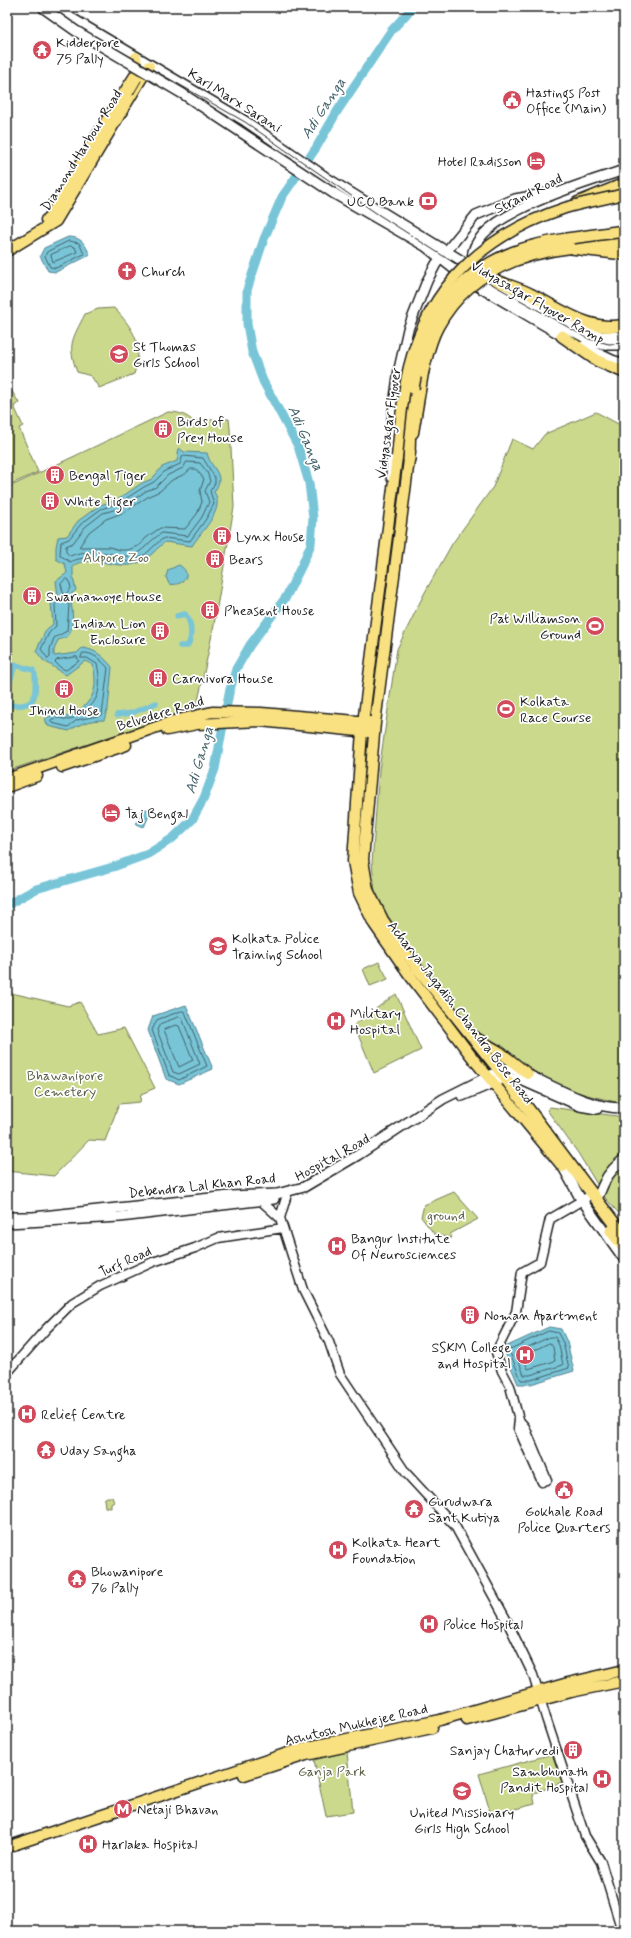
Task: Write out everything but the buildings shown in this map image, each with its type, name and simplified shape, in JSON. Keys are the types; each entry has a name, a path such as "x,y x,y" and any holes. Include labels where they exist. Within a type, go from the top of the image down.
{"highway":[{"path":"566,208 589,197 624,184"},
{"path":"409,459 410,414 417,366 425,340 432,324 451,295 483,266 502,256 537,245 624,231"},
{"path":"571,248 624,254"},
{"path":"497,282 530,294 575,317 602,326 615,327 624,325"},
{"path":"562,336 598,361 624,372"},
{"name":"Acharya Jagadish Chandra Bose Road","path":"502,1074 589,1202"},
{"path":"563,1167 589,1202 621,1232 624,1248"}],"main road":[{"path":"42,7 76,31 183,94 334,193 424,246 441,259 591,341 603,345 624,345"},
{"name":"Karl Marx Sarani","path":"53,7 137,57 149,66 219,106 327,178 497,282 589,332 601,336 624,336"},
{"name":"Diamond Harbour Road","path":"7,244 26,234 49,218 98,134 136,74 138,69 137,57"},
{"name":"Diamond Harbour Road","path":"7,251 56,221 149,66"},
{"name":"Strand Road","path":"476,269 472,252 474,245 488,230 509,215 555,192 624,170"},
{"path":"327,178 334,193"},
{"path":"390,512 392,420 399,369 408,329 427,282 441,259 476,215 515,199 555,192"},
{"name":"Vidyasagar Flyover","path":"363,726 404,396 410,366 420,333 438,298 461,269 475,256 528,224 566,208 624,194"},
{"path":"468,224 483,235"},
{"name":"Vidyasagar Flyover","path":"374,728 409,459 423,373 437,328 448,311 468,288 486,274 518,259 530,254 624,242"},
{"name":"Vidyasagar Flyover Ramp","path":"441,259 469,281 562,336 612,360 624,364"},
{"name":"Belvedere Road","path":"7,779 174,721 212,712 248,717 260,721 363,726 374,728"},
{"name":"Belvedere Road","path":"7,787 176,727 197,724 209,725 248,717"},
{"name":"Acharya Jagadish Chandra Bose Road","path":"363,726 353,861 359,893 374,924 502,1074"},
{"name":"Acharya Jagadish Chandra Bose Road","path":"374,728 363,860 368,890 383,920 412,970 491,1080 563,1167"},
{"path":"470,1035 500,1052 528,1074"},
{"name":"Hospital Road","path":"287,1194 315,1185 377,1148 452,1100 510,1069 528,1074 593,1103 615,1108 624,1108"},
{"path":"502,1074 522,1080 580,1106 624,1114"},
{"path":"589,1202 611,1171 624,1158"},
{"name":"Debendra Lal Khan Road","path":"7,1217 33,1217 230,1196 261,1198 277,1194 287,1194"},
{"path":"7,1223 97,1219 261,1198"},
{"name":"Acharya Jagadish Chandra Bose Road","path":"589,1202 624,1259"},
{"name":"Ashutosh Mukhejee Road","path":"7,1854 291,1759 458,1722 624,1670"},
{"name":"Ashutosh Mukhejee Road","path":"7,1847 303,1748 440,1720 539,1696 624,1681"}],"street":[{"path":"280,1218 287,1194"},
{"path":"261,1198 280,1218 303,1290 330,1342 340,1374 382,1434 406,1473 460,1533 507,1621 533,1675 586,1836 601,1862 622,1931"},
{"path":"544,1481 518,1428 520,1420 510,1386 502,1371 496,1352 516,1312 522,1272 540,1262 550,1219 589,1202"},
{"name":"Turf Road","path":"7,1373 46,1329 72,1304 100,1286 153,1262 196,1248 218,1238 283,1228"}],"green space":[{"path":"114,308 132,330 137,346 137,364 134,374 99,388 91,376 77,372 72,355 72,342 85,314 98,309"},
{"path":"7,383 19,403 14,406 23,426 19,428 38,472 7,486"},
{"name":"Alipore Zoo","path":"168,412 181,414 193,421 229,419 230,428 234,507 214,625 197,706 181,713 7,771 7,488"},
{"name":"Kolkata Race Course","path":"596,412 624,426 624,1103 571,1091 508,1060 467,1025 422,967 388,918 375,892 372,863 379,770 397,649 424,594 452,544 493,487 512,439 533,449 545,434"},
{"path":"379,962 388,979 370,986 363,969"},
{"name":"Bhawanipore Cemetery","path":"7,992 68,1006 80,1002 98,1034 124,1028 155,1088 141,1094 140,1102 119,1104 105,1141 89,1140 54,1176 7,1171"},
{"path":"396,994 421,1050 374,1073 354,1025"},
{"path":"550,1107 624,1117 624,1219 606,1199 578,1153 547,1110"},
{"name":"ground","path":"454,1192 478,1219 450,1234 452,1238 435,1235 421,1217 424,1205"},
{"path":"107,1497 112,1497 114,1502 111,1504 111,1508 105,1507 104,1499"},
{"name":"Ganja Park","path":"347,1752 353,1812 326,1816 314,1760"},
{"path":"552,1754 562,1782 533,1794 535,1804 491,1815 479,1774"}],"water":[{"path":"68,237 77,238 80,240 90,255 56,272 48,271 40,256 44,248"},
{"path":"179,448 184,452 207,453 219,476 218,486 214,492 217,499 215,513 192,546 165,542 146,559 136,564 123,565 85,561 73,566 73,578 76,590 69,596 72,611 70,634 67,637 58,640 54,650 54,656 77,653 82,648 99,654 106,660 112,667 108,708 104,720 86,722 69,731 48,726 45,719 48,717 62,715 68,717 83,707 92,696 95,683 93,665 85,661 66,675 43,660 36,651 46,630 53,624 51,603 58,596 56,581 67,573 65,564 56,559 58,537 67,536 78,521 100,505 117,500 142,483 152,479 162,467 177,461"},
{"path":"179,565 186,572 185,579 179,584 169,584 166,577 168,570"},
{"path":"143,808 151,811 144,827 136,824"},
{"path":"186,1005 213,1069 179,1084 166,1079 148,1030 153,1016"},
{"path":"549,1327 561,1329 567,1342 574,1371 531,1384 518,1384 503,1348"}],"waterway":[{"name":"Adi Ganga","path":"7,905 36,889 113,867 148,854 173,838 192,820 204,798 215,769 229,693 236,669 250,645 286,597 311,544 313,518 309,483 298,446 263,381 252,352 247,324 247,290 264,239 282,197 316,148 338,110 391,31 413,7"},
{"path":"177,616 185,614 189,621 191,630 190,639 187,646 180,646"},
{"path":"33,670 15,665 8,688 9,705 25,705 30,703 35,695 35,674"},
{"path":"117,715 132,713 156,703"}],"tram line":[{"path":"51,7 80,28 245,122 376,213 451,261 589,339 609,344 624,343"},
{"path":"133,95 141,81"}],"place":[{"name":"Kidderpore 75 Pally","path":"42,50"},
{"name":"Hastings Post Office (Main)","path":"512,100"},
{"name":"Hotel Radisson","path":"536,161"},
{"name":"UCO Bank","path":"428,201"},
{"name":"Church","path":"127,271"},
{"name":"St Thomas Girls School","path":"119,354"},
{"name":"Birds of Prey House","path":"163,429"},
{"name":"Bengal Tiger","path":"55,475"},
{"name":"White Tiger","path":"50,501"},
{"name":"Lynx House","path":"222,536"},
{"name":"Bears","path":"215,559"},
{"name":"Swarnamoye House","path":"32,596"},
{"name":"Pheasent House","path":"210,610"},
{"name":"Pat Williamson Ground","path":"595,626"},
{"name":"Indian Lion Enclosure","path":"160,631"},
{"name":"Carnivora House","path":"158,678"},
{"name":"Jhind House","path":"64,689"},
{"name":"Kolkata Race Course","path":"506,709"},
{"name":"Taj Bengal","path":"111,813"},
{"name":"Kolkata Police Training School","path":"218,946"},
{"name":"Military Hospital","path":"336,1021"},
{"name":"Bangur Institute Of Neurosciences","path":"337,1246"},
{"name":"Noman Apartment","path":"470,1315"},
{"name":"SSKM College and Hospital","path":"525,1355"},
{"name":"Relief Centre","path":"27,1414"},
{"name":"Uday Sangha","path":"46,1450"},
{"name":"Gokhale Road Police Quarters","path":"564,1490"},
{"name":"Gurudwara Sant Kutiya","path":"414,1509"},
{"name":"Kolkata Heart Foundation","path":"338,1550"},
{"name":"Bhowanipore 76 Pally","path":"77,1579"},
{"name":"Police Hospital","path":"429,1624"},
{"name":"Sanjay Chaturvedi","path":"573,1750"},
{"name":"Sambhunath Pandit Hospital","path":"602,1779"},
{"name":"United Missionary Girls High School","path":"462,1791"},
{"name":"Netaji Bhavan","path":"123,1809"},
{"name":"Harlaka Hospital","path":"88,1844"}]}
